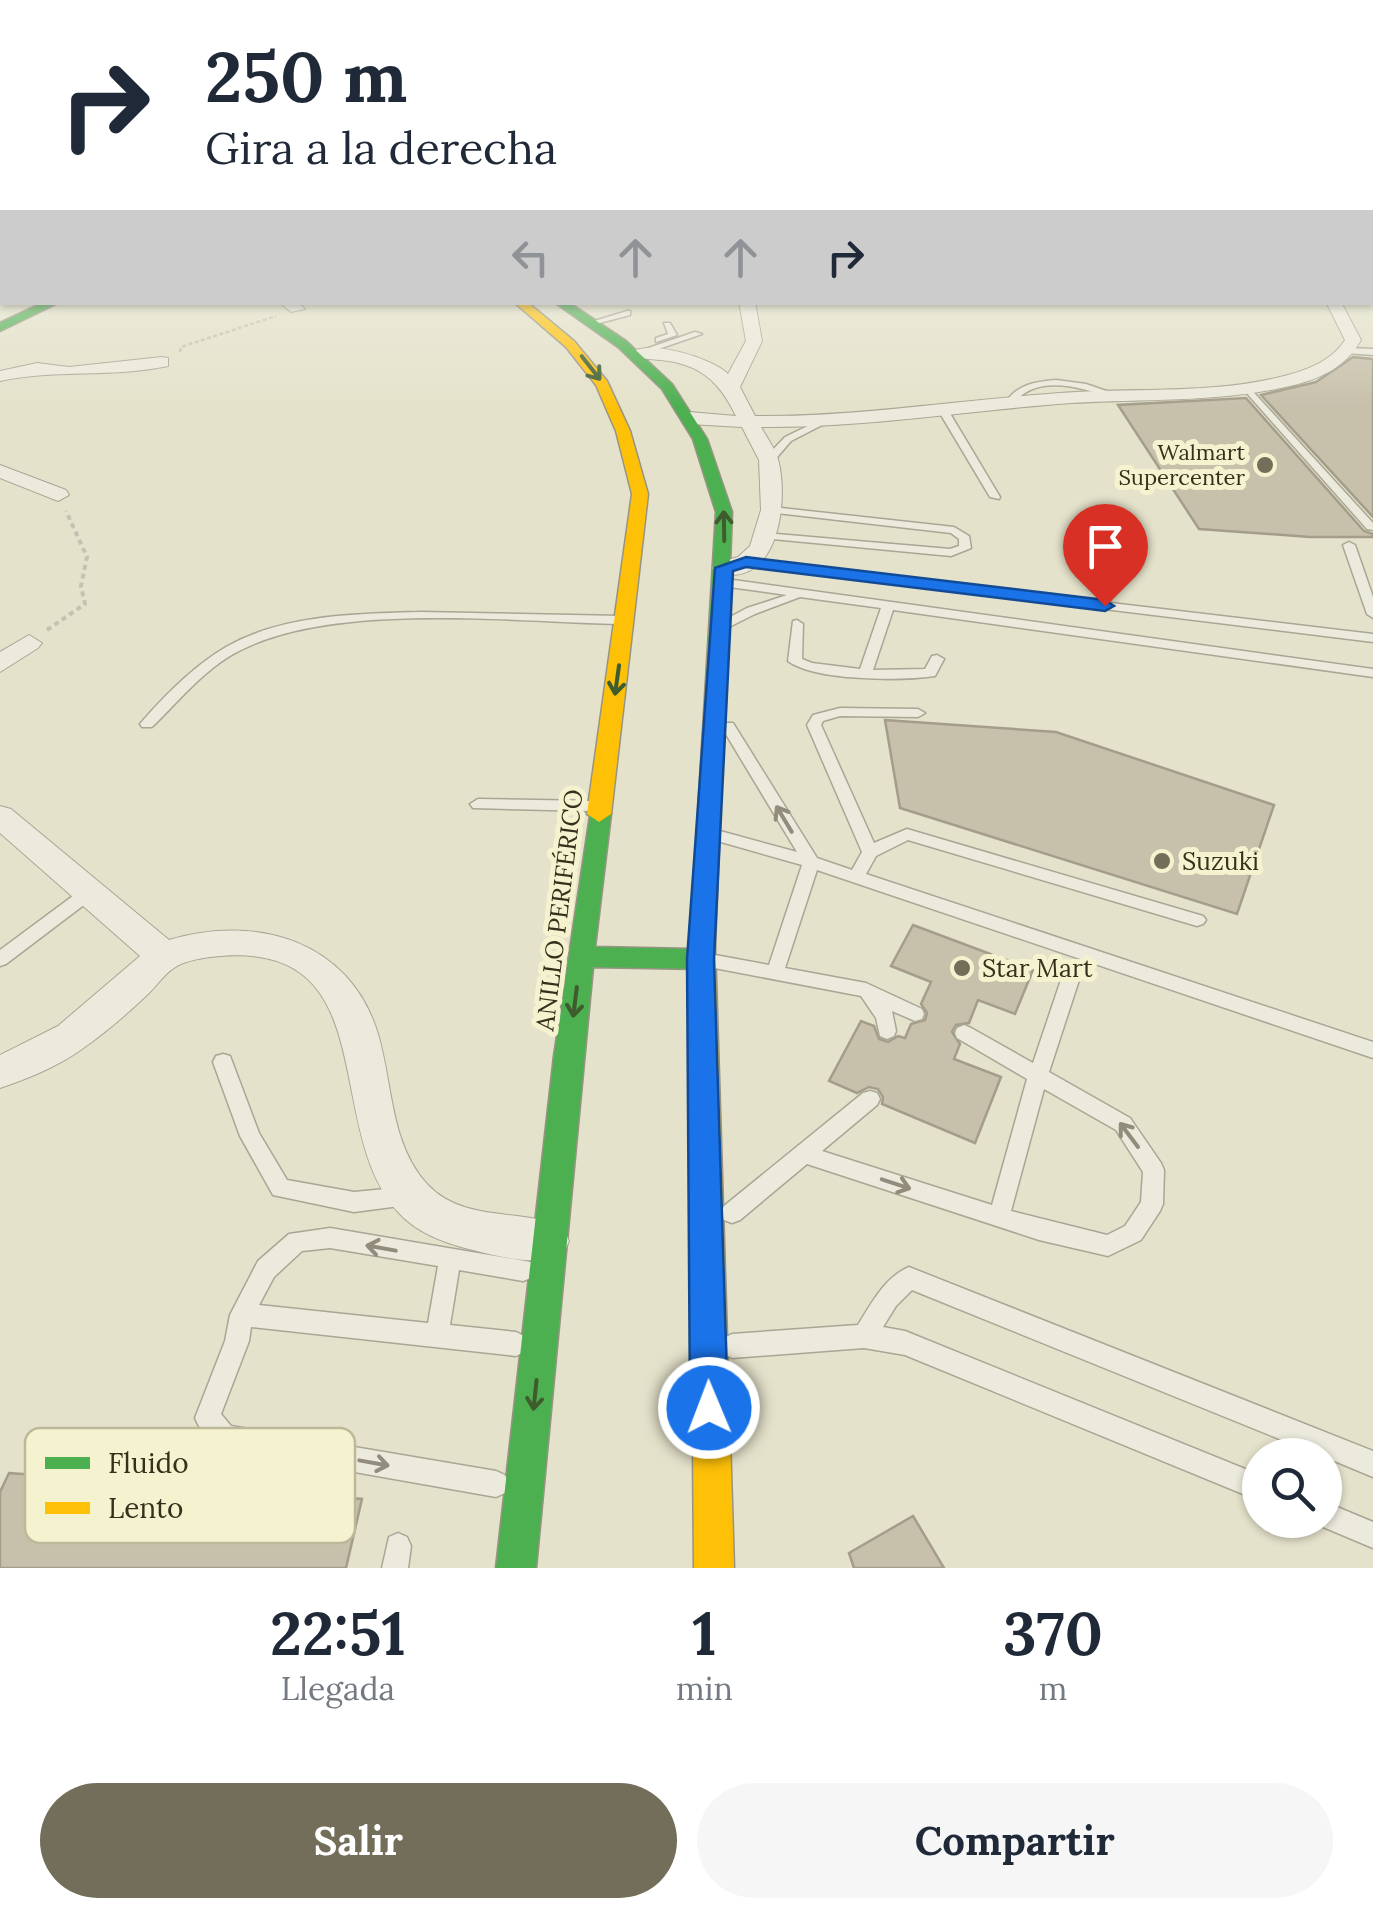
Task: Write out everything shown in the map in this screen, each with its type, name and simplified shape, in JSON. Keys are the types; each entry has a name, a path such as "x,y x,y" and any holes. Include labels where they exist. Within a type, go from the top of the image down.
{"main road":[{"path":"0,327 48,305"},
{"name":"ANILLO PERIFÉRICO","path":"516,1568 580,957 640,494 623,424 596,371 560,332 523,305"},
{"path":"564,305 634,351 667,384 709,455 724,512 731,571 720,628 714,704 701,959 714,1568"},
{"path":"580,957 701,959"}],"street":[{"path":"731,387 754,341 748,305"},
{"path":"1322,305 1348,325"},
{"path":"689,418 748,424 821,423 1110,394 1247,388 1293,379 1348,352 1353,340 1334,305"},
{"path":"634,351 695,362 714,370 731,387 770,460 772,510 762,549 731,571"},
{"path":"0,376 37,368 69,372 162,362"},
{"path":"0,471 58,495"},
{"path":"0,664 30,642"},
{"path":"0,816 87,894 165,955"},
{"path":"0,1072 50,1050 138,982 165,955 226,943 266,942 296,955 343,991 354,1012 384,1146 411,1197 432,1214 460,1228 548,1257"}],"lane":[{"path":"592,323 628,313"},
{"path":"634,351 673,335 667,325"},
{"path":"634,351 698,334"},
{"path":"1348,352 1373,352"},
{"path":"1247,388 1371,526"},
{"path":"943,410 995,497"},
{"path":"770,460 788,439 821,423"},
{"path":"765,536 952,554 965,548 966,538 954,530 772,510"},
{"path":"1098,546 1105,606"},
{"path":"1348,546 1373,614"},
{"path":"731,571 811,594 1373,673"},
{"path":"731,571 1105,606 1373,638"},
{"path":"720,628 777,601 811,594"},
{"path":"865,674 888,605"},
{"path":"147,724 214,662 236,647 306,627 386,618 624,620"},
{"path":"797,624 795,661 809,668 865,674 930,673 937,659"},
{"path":"714,704 811,862 775,973"},
{"path":"870,852 814,725 818,718 840,712 918,713"},
{"path":"478,804 600,806"},
{"path":"707,833 811,862 1373,1050"},
{"path":"856,877 870,852 907,834 1197,920"},
{"path":"0,959 87,894"},
{"path":"701,959 866,990 916,1014"},
{"path":"999,1217 1038,1076 1072,974"},
{"path":"866,990 886,1016 887,1031"},
{"path":"804,1154 999,1217 1108,1246 1133,1233 1152,1204 1154,1170 1123,1124 964,1033"},
{"path":"224,1062 250,1136 280,1188 354,1202 411,1197"},
{"path":"706,1235 870,1099"},
{"path":"217,1428 208,1418 242,1316 266,1269 297,1241 330,1238 450,1260 548,1257"},
{"path":"437,1336 450,1260"},
{"path":"864,1336 888,1298 910,1278 1373,1464"},
{"path":"242,1316 540,1346"},
{"path":"708,1346 864,1336 905,1343 1242,1481"},
{"path":"355,1460 525,1489"},
{"path":"1342,1522 1373,1534"}],"path":[{"path":"162,362 178,358 181,348 292,306"},
{"path":"30,642 84,604 82,586 87,557 58,495"}],"building":[{"path":"1353,357 1373,359 1373,517 1261,395 1316,382"},
{"path":"1246,398 1373,537 1199,529 1118,405"},
{"name":"Suzuki","path":"885,720 1056,732 1274,805 1237,914 900,808"},
{"path":"913,925 1033,970 1015,1014 978,1000 969,1023 956,1025 952,1032 960,1044 954,1059 1001,1077 975,1143 882,1104 878,1089 869,1087 857,1093 829,1081 861,1021 874,1026 879,1039 888,1042 898,1036 905,1038 911,1024 925,1020 927,1013 921,1004 931,982 891,966"},
{"path":"9,1473 25,1474 25,1543 352,1543 346,1568 0,1568 0,1492"},
{"path":"355,1498 362,1499 355,1529"},
{"path":"913,1516 944,1568 854,1568 849,1553"}],"traffic: fast":[{"path":"0,327 48,305"},
{"path":"564,305 622,344 667,387 700,439 724,512 702,946"},
{"path":"516,1568 568,1056 599,814"},
{"path":"581,957 701,959"}],"traffic: slow":[{"path":"523,305 570,344 602,384 623,431 640,494 599,814"},
{"path":"702,946 714,1568"}],"place":[{"name":"Walmart Supercenter","path":"1265,465"},
{"name":"Suzuki","path":"1162,861"},
{"name":"Star Mart","path":"962,968"}],"route":[{"path":"709,1408 701,959 724,568 746,562 1105,606"}]}
